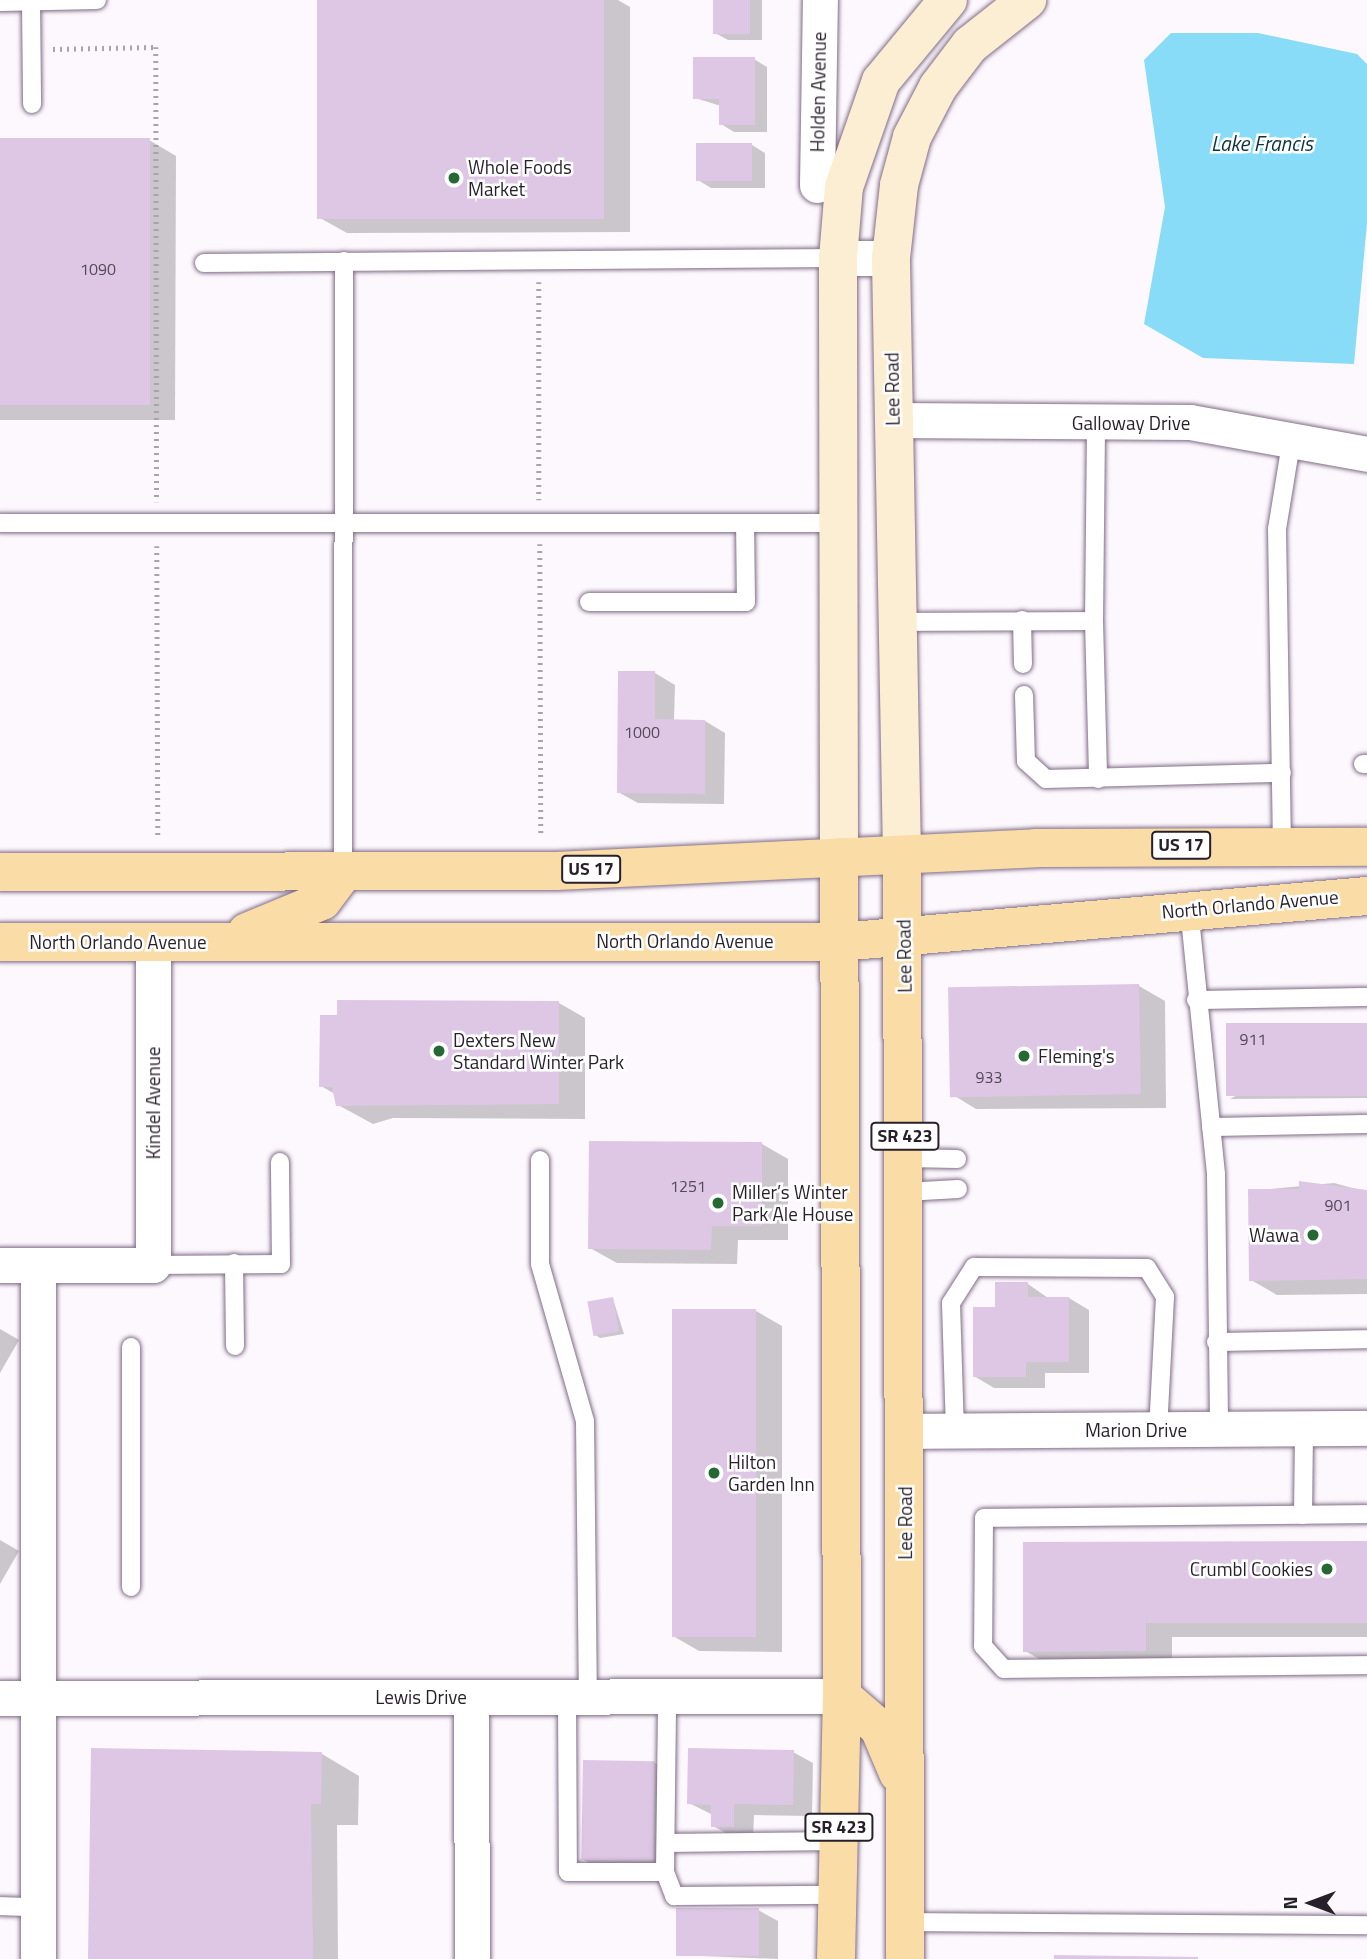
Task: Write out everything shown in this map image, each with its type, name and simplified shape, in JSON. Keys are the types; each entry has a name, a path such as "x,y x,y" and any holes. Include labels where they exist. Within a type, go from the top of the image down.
{"main road":[{"name":"US 17","path":"0,872 556,871 902,855 1282,846 1367,847"},
{"name":"Lee Road","path":"902,855 906,1431 903,1785 905,1940"},
{"name":"SR 423","path":"836,1959 842,1696 839,857"},
{"path":"216,942 322,901 343,873"},
{"name":"North Orlando Avenue","path":"0,942 904,940 1189,908 1367,896"},
{"path":"842,1696 879,1728 903,1785"}],"street":[{"name":"Holden Avenue","path":"817,185 820,0"},
{"path":"839,857 838,258 844,187 862,127 881,81 948,0"},
{"name":"Lee Road","path":"902,855 891,258 899,185 912,137 938,86 970,45 1027,0"},
{"path":"838,258 891,258"},
{"name":"Galloway Drive","path":"893,420 1096,424 1189,422 1292,437 1367,454"},
{"name":"Kindel Avenue","path":"153,942 153,1265"},
{"path":"0,1265 153,1265"},
{"path":"38,1265 38,1959"},
{"name":"Marion Drive","path":"906,1431 1367,1428"},
{"name":"Lewis Drive","path":"0,1699 842,1696"},
{"path":"471,1697 472,1959"}],"lane":[{"path":"0,2 97,0"},
{"path":"31,1 32,104"},
{"path":"204,263 838,258"},
{"path":"343,873 344,261"},
{"path":"1096,424 1094,621 1097,779"},
{"path":"1282,846 1277,529 1292,437"},
{"path":"0,523 839,523"},
{"path":"589,602 746,603 745,523"},
{"path":"1022,620 1023,664"},
{"path":"897,622 1094,621"},
{"path":"1024,695 1026,761 1046,779 1282,774"},
{"path":"1189,908 1196,1000 1211,1127 1219,1430"},
{"path":"1196,1000 1367,997"},
{"path":"1211,1127 1367,1125"},
{"path":"905,1175 957,1159"},
{"path":"540,1160 540,1264 584,1421 577,1697 568,1872 665,1872"},
{"path":"153,1265 281,1264 280,1162"},
{"path":"905,1175 958,1189"},
{"path":"234,1263 235,1346"},
{"path":"955,1431 951,1303 974,1267 1147,1268 1165,1297 1158,1430"},
{"path":"1216,1342 1367,1339"},
{"path":"131,1347 131,1587"},
{"path":"1303,1515 1304,1429"},
{"path":"1367,1514 984,1518 983,1646 1004,1669 1367,1665"},
{"path":"667,1696 665,1872 674,1896 837,1895"},
{"path":"666,1843 839,1841"},
{"path":"0,1906 38,1907"},
{"path":"905,1940 1367,1925"}],"path":[{"path":"53,49 156,47 158,835"}],"water":[{"name":"Lake Francis","path":"1171,33 1258,33 1357,54 1367,64 1367,223 1354,364 1203,358 1144,324 1165,207 1144,60"}],"building":[{"path":"317,0 604,0 604,219 317,219"},
{"path":"713,0 750,0 750,34 713,34"},
{"path":"693,57 755,57 755,125 719,125 719,99 693,99"},
{"path":"0,138 150,138 150,405 0,405"},
{"path":"696,143 752,143 752,181 696,181"},
{"path":"618,671 655,671 655,719 705,720 705,794 617,793"},
{"path":"1139,984 1141,1094 950,1097 948,987"},
{"name":"Dexters New Standard Winter Park","path":"337,1000 559,1001 559,1104 336,1106 332,1087 319,1087 320,1015 337,1015"},
{"path":"1226,1023 1367,1023 1367,1096 1226,1096"},
{"path":"589,1141 762,1142 762,1226 712,1226 711,1250 588,1249"},
{"path":"1299,1181 1367,1190 1367,1279 1249,1281 1248,1189 1299,1189"},
{"path":"995,1282 1028,1282 1028,1297 1069,1297 1069,1362 1026,1362 1026,1377 973,1377 973,1307 995,1307"},
{"path":"613,1297 619,1331 593,1336 587,1302"},
{"name":"Hilton Garden Inn","path":"672,1309 756,1309 756,1637 672,1637"},
{"path":"1367,1541 1367,1623 1146,1623 1146,1651 1023,1652 1023,1542"},
{"path":"91,1748 322,1752 321,1804 311,1804 313,1959 88,1959"},
{"path":"688,1748 794,1750 793,1805 734,1804 734,1827 711,1827 711,1805 687,1804"},
{"path":"583,1760 655,1761 653,1861 581,1860"},
{"path":"676,1908 759,1908 759,1956 676,1956"},
{"path":"1054,1955 1198,1957 1198,1959 1054,1959"}],"place":[{"name":"Whole Foods Market","path":"454,178"},
{"name":"Dexters New Standard Winter Park","path":"439,1051"},
{"name":"Fleming's","path":"1024,1056"},
{"name":"Miller’s Winter Park Ale House","path":"718,1203"},
{"name":"Wawa","path":"1313,1235"},
{"name":"Hilton Garden Inn","path":"714,1473"},
{"name":"Crumbl Cookies","path":"1327,1569"}]}
